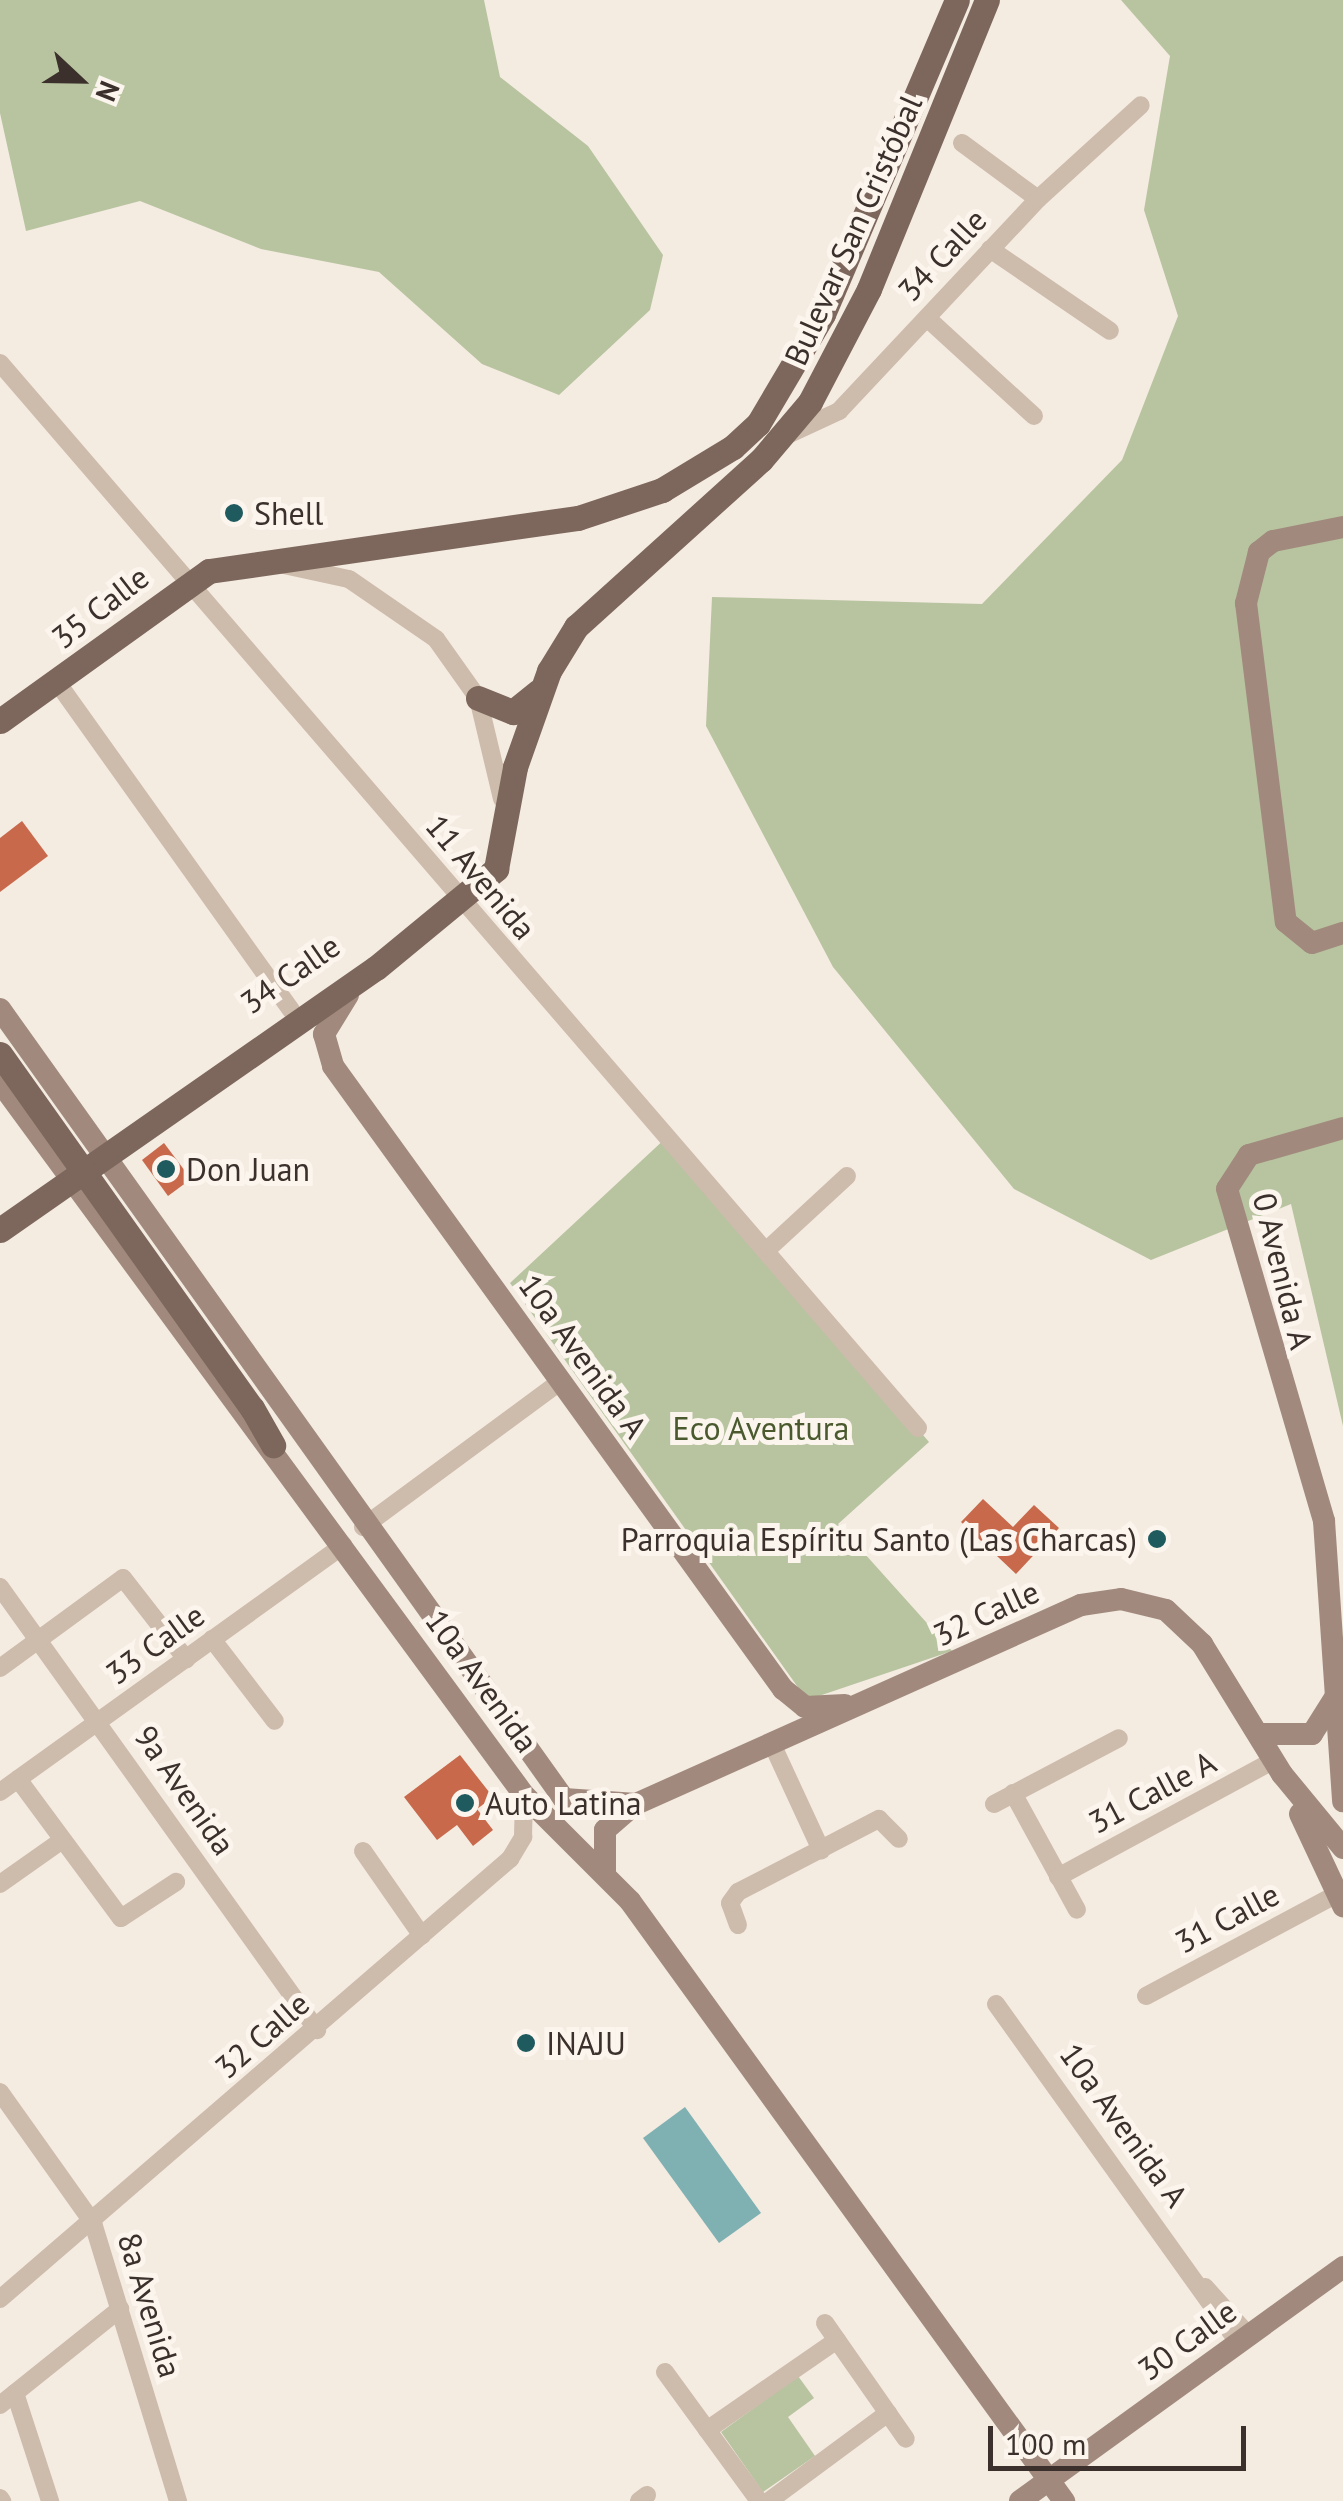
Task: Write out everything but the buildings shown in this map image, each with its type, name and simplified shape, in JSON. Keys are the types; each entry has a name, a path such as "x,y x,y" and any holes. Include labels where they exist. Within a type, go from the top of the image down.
{"main road":[{"name":"Bulevar San Cristóbal","path":"191,578 264,560 578,518 662,490 733,446 758,424 823,314 957,0"},
{"name":"Bulevar San Cristóbal","path":"463,902 506,844 515,767 541,686 576,627 784,436 869,290 987,0"},
{"path":"1343,527 1273,540 1259,552 1246,603 1286,922 1312,943 1343,933"},
{"name":"35 Calle","path":"0,722 59,670 191,578"},
{"path":"0,704 59,670"},
{"path":"478,698 513,712 541,686"},
{"name":"34 Calle","path":"0,1230 198,1086 376,968 463,902"},
{"name":"34 Calle","path":"198,1086 291,1010 428,928"},
{"name":"10a Avenida A","path":"376,968 330,1016 333,1066 794,1700 816,1710 887,1694"},
{"name":"10a Avenida","path":"0,1009 550,1788 577,1805"},
{"path":"0,1054 252,1408 273,1445"},
{"name":"10a Avenida","path":"0,1082 101,1223 273,1445 524,1796 606,1873 1064,2501"},
{"name":"0 Avenida A","path":"1343,1128 1249,1155 1227,1189 1324,1522 1343,1801"},
{"path":"101,1223 105,1193 136,1197"},
{"path":"344,1545 356,1545 409,1592"},
{"name":"32 Calle","path":"577,1805 636,1804 773,1746 1082,1604 1146,1604 1190,1630 1262,1734"},
{"path":"1335,1696 1312,1734 1262,1734 1340,1900"},
{"path":"1278,1767 1343,1848"},
{"path":"606,1873 605,1830 636,1804"},
{"name":"30 Calle","path":"1020,2501 1343,2267"}],"street":[{"name":"34 Calle","path":"784,436 839,411 1038,200 1140,105"},
{"path":"962,143 1038,200"},
{"path":"990,250 1110,331"},
{"path":"927,318 1034,416"},
{"name":"11 Avenida","path":"0,363 191,578 463,902 769,1248 918,1428"},
{"path":"264,560 374,592 436,639 478,698 500,772 506,844"},
{"path":"59,670 291,1010"},
{"path":"769,1248 847,1176"},
{"path":"363,1527 561,1381"},
{"name":"33 Calle","path":"6,1785 344,1545"},
{"path":"0,1668 123,1578 186,1658"},
{"name":"9a Avenida","path":"0,1587 100,1720 317,2030"},
{"path":"212,1639 274,1720"},
{"path":"994,1804 1119,1738"},
{"path":"773,1746 821,1850"},
{"name":"31 Calle A","path":"1058,1877 1278,1767"},
{"path":"6,1785 61,1841 121,1918 176,1882"},
{"path":"1013,1793 1077,1910"},
{"name":"32 Calle","path":"0,2299 317,2030 518,1848 524,1796"},
{"path":"738,1925 733,1896 878,1818 899,1838"},
{"path":"0,1884 61,1841"},
{"path":"363,1851 422,1936"},
{"name":"31 Calle","path":"1146,1996 1340,1900"},
{"name":"10a Avenida A","path":"996,2004 1244,2340"},
{"name":"8a Avenida","path":"0,2092 93,2224 178,2501"},
{"path":"50,2501 7,2399 120,2309"},
{"path":"825,2323 906,2439"},
{"path":"707,2430 837,2340"},
{"path":"664,2372 759,2501"},
{"path":"769,2501 888,2413"}],"green space":[{"path":"0,0 484,0 500,77 588,146 663,255 650,310 559,395 482,364 379,272 261,249 140,201 26,231 0,113"},
{"path":"1121,0 1343,0 1343,1426 1291,1204 1151,1260 1014,1189 833,967 706,726 712,597 982,604 1122,460 1178,316 1144,210 1170,56"},
{"name":"Eco Aventura","path":"668,1136 929,1442 838,1524 952,1651 807,1700 510,1283"},
{"path":"798,2376 814,2398 788,2417 815,2456 763,2492 721,2432"}],"water":[{"path":"685,2107 761,2213 719,2243 643,2138"}],"place":[{"name":"Shell","path":"234,513"},
{"name":"Don Juan","path":"166,1169"},
{"name":"Parroquia Espíritu Santo (Las Charcas)","path":"1157,1539"},
{"name":"Auto Latina","path":"465,1803"},
{"name":"INAJU","path":"526,2043"}]}
